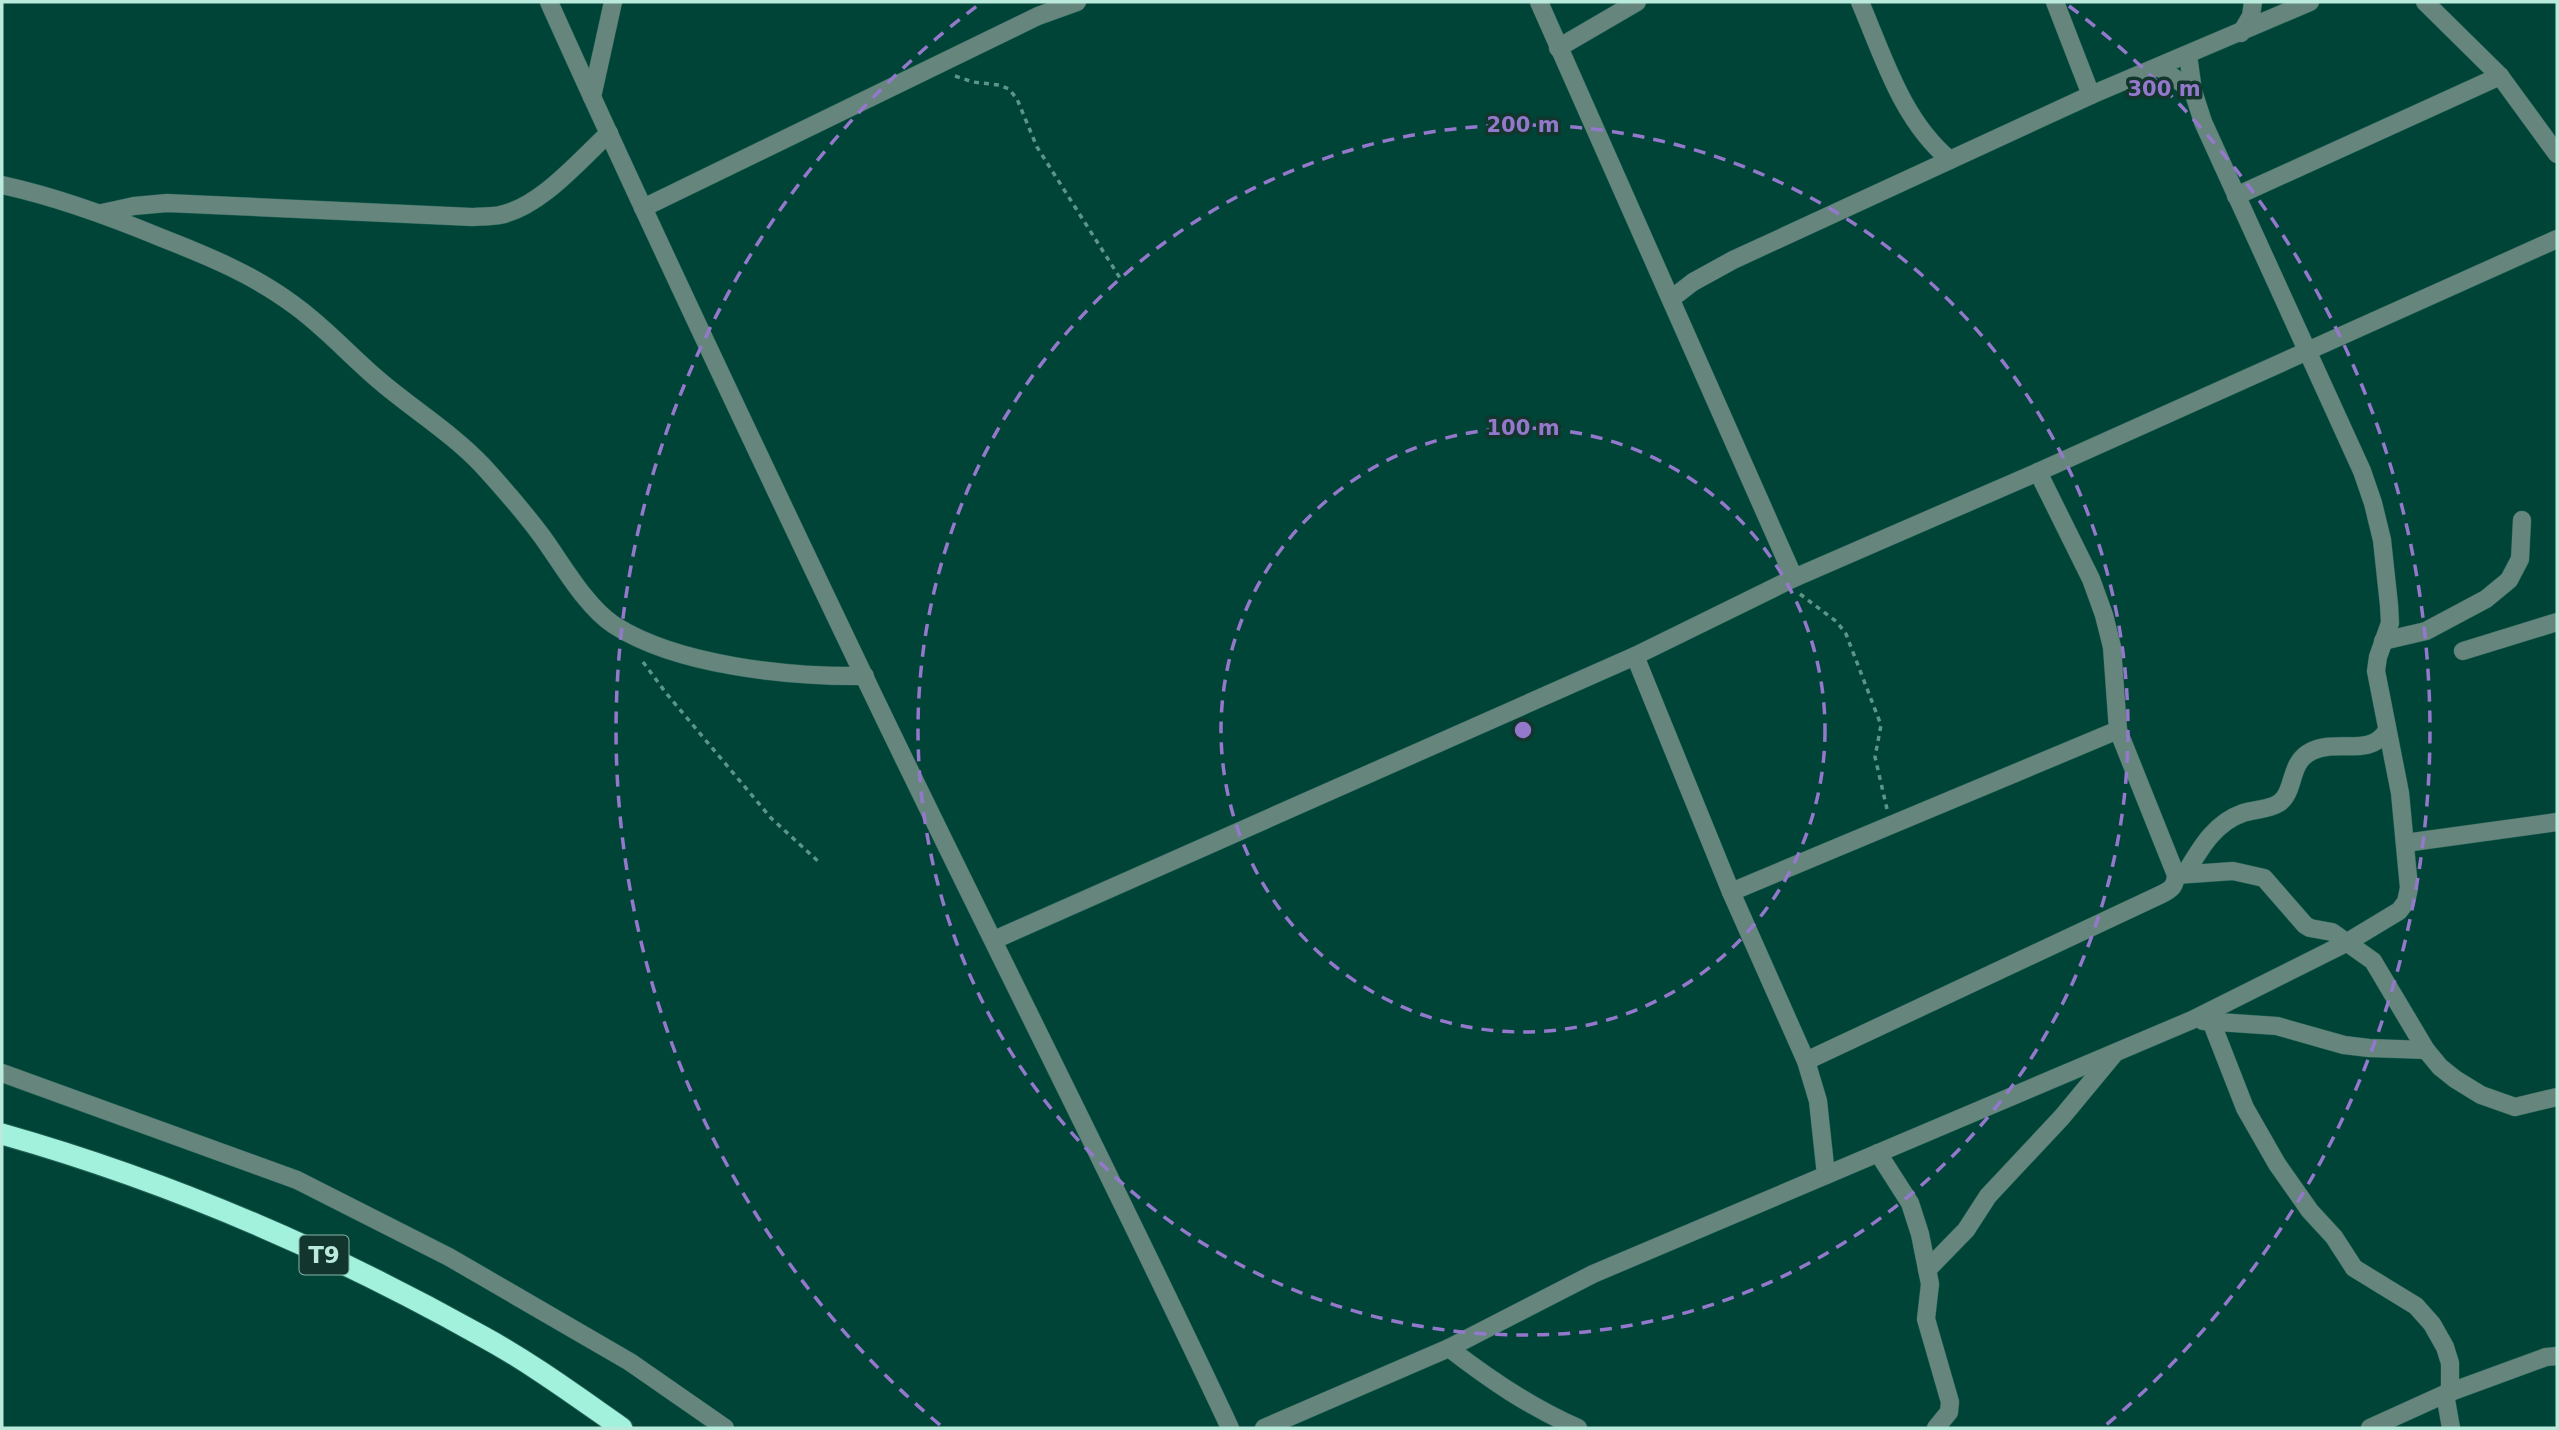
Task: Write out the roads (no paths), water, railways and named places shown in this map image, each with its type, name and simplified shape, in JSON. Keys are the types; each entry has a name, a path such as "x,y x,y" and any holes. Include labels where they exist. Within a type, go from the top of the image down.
{"highway":[{"name":"T9","path":"2,1134 120,1172 310,1248 482,1336 557,1382 622,1428"}],"street":[{"path":"549,2 643,208 865,677 1230,1428"},
{"path":"592,97 612,2"},
{"path":"643,208 1038,16 1077,2"},
{"path":"1539,2 1671,299 1789,581"},
{"path":"1558,48 1637,2"},
{"path":"1860,2 1911,117 1931,144 1950,160"},
{"path":"2055,2 2091,95"},
{"path":"2241,33 2251,16 2254,2 2280,16"},
{"path":"1671,299 1693,282 1733,260 2091,95 2310,2"},
{"path":"2435,5 2500,76 2557,154"},
{"path":"1264,1428 1449,1348 1593,1274 2192,1020 2346,943 2399,911 2406,902 2409,888 2400,793 2376,671 2390,623 2382,540 2373,503 2362,471 2236,196 2193,91 2188,55"},
{"path":"2159,67 2193,91"},
{"path":"2236,196 2500,76"},
{"path":"102,213 167,203 472,217 499,215 524,207 609,133"},
{"path":"2,185 45,194 102,213 191,249 257,279 296,306 380,382 474,457 539,533 587,598 611,623 630,634 673,652 763,671 823,677 865,677"},
{"path":"994,940 1635,656 1789,581 2557,239"},
{"path":"2038,472 2091,579 2104,615 2112,647 2118,730 2180,874"},
{"path":"2383,641 2426,631 2486,599 2509,580 2520,559 2522,520"},
{"path":"2463,651 2557,622"},
{"path":"1635,656 1731,892 1806,1061 1818,1101 1826,1175"},
{"path":"1731,892 2118,730"},
{"path":"1806,1061 2171,889 2204,842 2224,823 2245,812 2278,804 2286,796 2294,769 2311,751 2330,745 2361,747 2374,744 2380,741 2386,732"},
{"path":"2405,843 2557,822"},
{"path":"2180,874 2233,871 2264,878 2305,925 2332,932 2373,961 2426,1050 2447,1073 2481,1095 2515,1107 2557,1097"},
{"path":"2192,1020 2277,1026 2344,1045 2426,1050"},
{"path":"2211,1021 2245,1108 2277,1164 2310,1211 2334,1237 2354,1268 2416,1306 2432,1324 2445,1347 2450,1363 2447,1393 2451,1428"},
{"path":"1927,1270 1966,1230 1988,1196 2062,1117 2116,1052"},
{"path":"2,1073 297,1180 473,1271 630,1363 725,1428"},
{"path":"1878,1153 1910,1203 1920,1234 1930,1284 1926,1319 1950,1402 1949,1412 1936,1428"},
{"path":"1449,1348 1497,1385 1546,1414 1578,1428"},
{"path":"2370,1428 2447,1393 2546,1357 2557,1356"}]}
